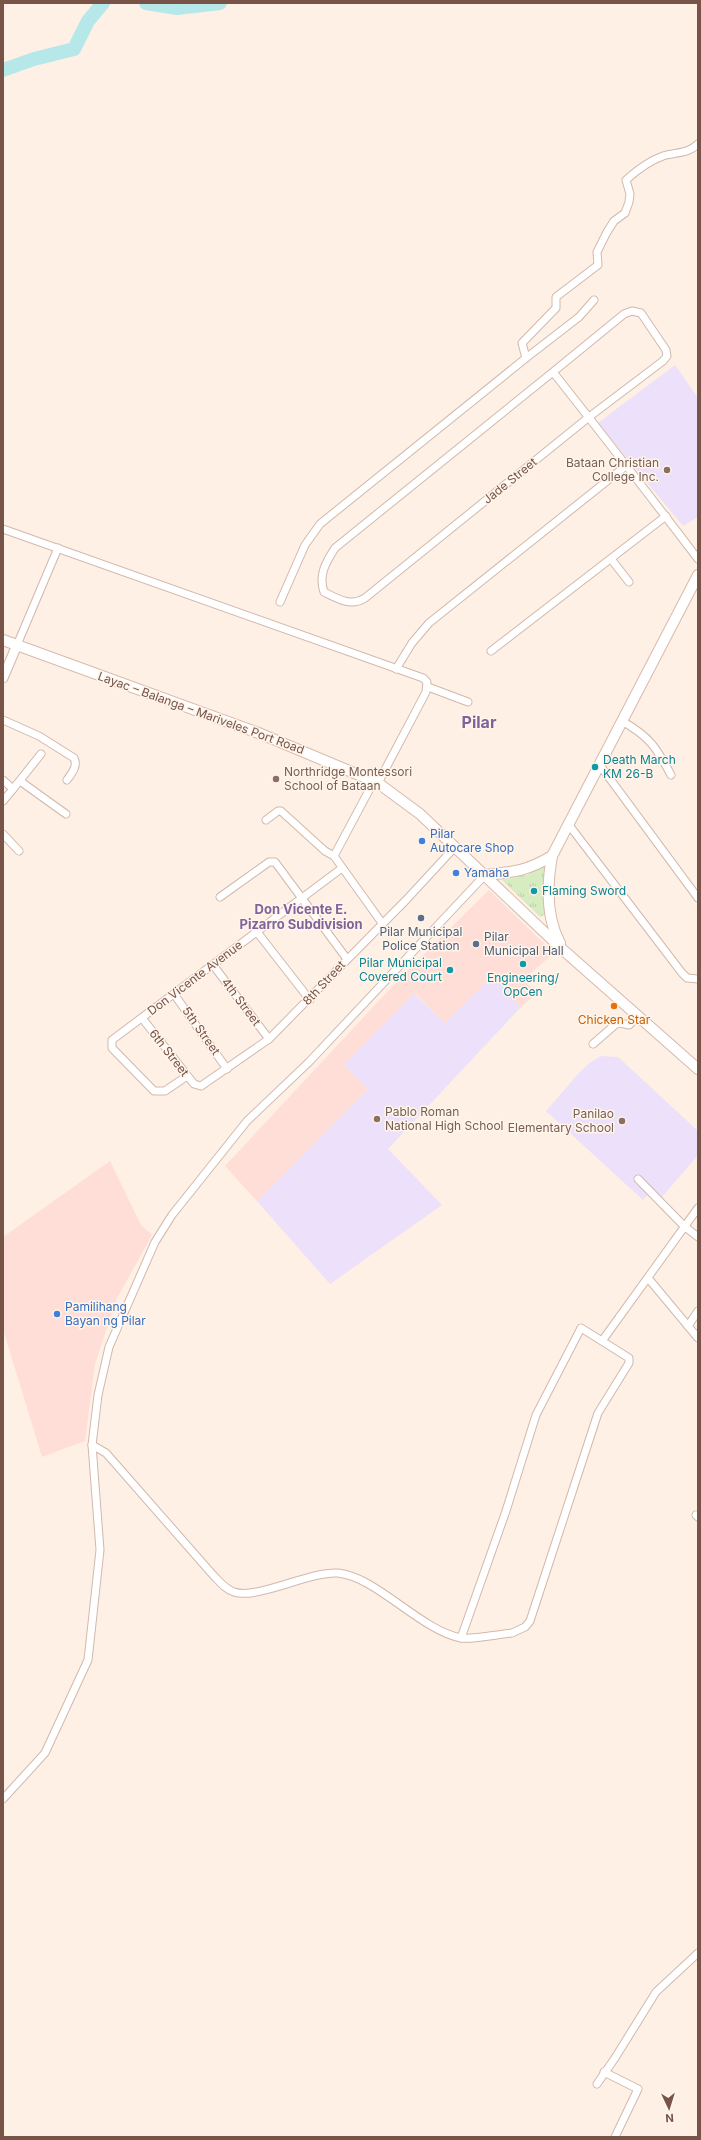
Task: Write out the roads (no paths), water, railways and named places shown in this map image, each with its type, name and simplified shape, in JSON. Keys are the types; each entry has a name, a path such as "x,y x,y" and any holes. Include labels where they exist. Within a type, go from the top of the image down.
{"main road":[{"path":"562,948 556,937 550,911 549,887 552,856 698,575"},
{"name":"Layac – Balanga – Mariveles Port Road","path":"3,640 261,734 376,782 417,812 562,948 698,1069"},
{"path":"485,875 518,872 536,866 552,856"}],"street":[{"path":"526,358 522,343 556,308 556,297 598,265 597,252 604,237 610,226 625,213 629,202 630,194 626,180 646,165 662,157 691,150 698,144"},
{"path":"280,602 305,545 320,524 483,390 579,317 594,300"},
{"name":"Jade Street","path":"632,311 640,313 666,350 667,356 663,361 589,417 358,603 339,600 324,592 321,580 322,572 335,548 553,372 624,314 632,311"},
{"path":"553,372 698,559"},
{"path":"396,669 412,643 430,623 627,466"},
{"path":"491,651 666,516"},
{"path":"3,529 423,678 427,682 428,687 334,856"},
{"path":"3,678 58,548"},
{"path":"611,558 629,582"},
{"path":"428,687 468,702"},
{"path":"3,720 39,736 74,758 76,762 75,767 67,780"},
{"path":"622,721 654,744 671,775"},
{"path":"3,801 41,754"},
{"path":"599,764 698,898"},
{"path":"3,780 13,788"},
{"path":"20,781 66,814"},
{"path":"266,820 278,811 281,811 325,851 334,856 382,923"},
{"path":"569,825 682,973 687,978 698,980"},
{"path":"3,834 19,851"},
{"name":"8th Street","path":"197,1087 227,1069 269,1039 310,1000 347,959 455,847"},
{"path":"220,897 269,862 275,862 347,959"},
{"name":"Don Vicente Avenue","path":"186,1076 165,1091 154,1091 112,1048 112,1040 342,868"},
{"path":"3,1799 45,1753 88,1660 100,1550 92,1444 98,1395 109,1348 156,1242 172,1215 247,1121 309,1062 485,875"},
{"path":"257,932 310,1000"},
{"name":"4th Street","path":"213,965 269,1039"},
{"name":"5th Street","path":"174,994 227,1069"},
{"path":"593,1044 616,1024 620,1023 629,1025 638,1016"},
{"name":"6th Street","path":"142,1018 186,1076 197,1087"},
{"path":"638,1179 684,1226 698,1236"},
{"path":"602,1341 698,1208"},
{"path":"648,1278 698,1338"},
{"path":"688,1326 698,1311"},
{"path":"92,1444 106,1453 226,1588 235,1593 253,1592 321,1575 338,1573 360,1580 436,1628 461,1638 512,1633 525,1627 530,1621 598,1413 629,1363 629,1358 581,1328 536,1415 506,1511 461,1638"},
{"path":"597,2084 604,2072 616,2058 656,1992 698,1953"},
{"path":"604,2072 638,2089 615,2137"}],"waterway":[{"path":"3,70 34,59 74,49 88,21 103,3"},
{"path":"146,3 177,8 220,3"}],"place":[{"name":"Bataan Christian College Inc.","path":"667,470"},
{"name":"Death March KM 26-B","path":"595,767"},
{"name":"Northridge Montessori School of Bataan","path":"276,779"},
{"name":"Pilar Autocare Shop","path":"422,841"},
{"name":"Yamaha","path":"456,873"},
{"name":"Flaming Sword","path":"534,891"},
{"name":"Pilar Municipal Police Station","path":"421,918"},
{"name":"Pilar Municipal Hall","path":"476,944"},
{"name":"Engineering/ OpCen","path":"523,964"},
{"name":"Pilar Municipal Covered Court","path":"450,970"},
{"name":"Chicken Star","path":"614,1006"},
{"name":"Pablo Roman National High School","path":"377,1119"},
{"name":"Panilao Elementary School","path":"622,1121"},
{"name":"Pamilihang Bayan ng Pilar","path":"57,1314"}],"district":[{"name":"Pilar","path":"479,722"},
{"name":"Don Vicente E. Pizarro Subdivision","path":"301,916"}]}
